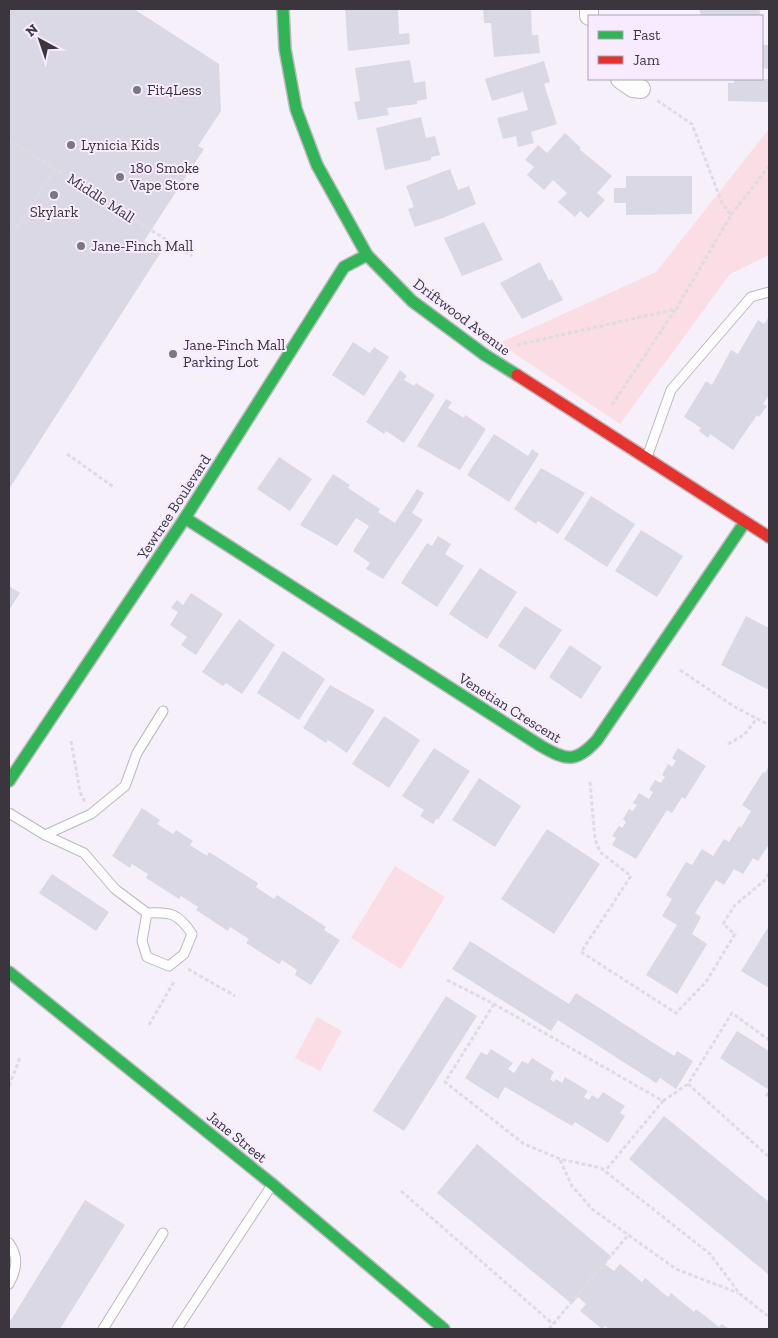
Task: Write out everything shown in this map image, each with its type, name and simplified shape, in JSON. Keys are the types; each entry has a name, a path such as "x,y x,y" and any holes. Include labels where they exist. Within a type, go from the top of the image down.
{"street":[{"name":"Driftwood Avenue","path":"283,9 285,48 296,109 317,165 350,228 367,255 412,301 485,355 646,460 769,537"},
{"path":"621,80 633,88 641,90"},
{"name":"Yewtree Boulevard","path":"9,781 185,518 344,268 367,255"},
{"name":"Venetian Crescent","path":"185,518 541,746 567,759 576,758 586,752 597,740 744,522"},
{"name":"Jane Street","path":"9,972 272,1184 444,1329"}],"lane":[{"path":"646,460 670,390 751,297 769,292"},
{"path":"45,835 91,814 125,786 137,753 163,711"},
{"path":"9,813 45,835 84,853 115,889 147,913 167,912 183,920 192,934 184,954 169,966 147,957 142,942 147,913"},
{"path":"177,1329 272,1184"},
{"path":"103,1329 163,1234"},
{"path":"9,1243 16,1257 16,1271 9,1284"}],"path":[{"path":"641,90 692,124 722,203 732,215"},
{"name":"Middle Mall","path":"9,140 192,256"},
{"path":"612,405 676,309 732,215 769,166"},
{"path":"9,238 55,169"},
{"path":"517,345 676,309"},
{"path":"67,454 115,488"},
{"path":"680,670 769,725"},
{"path":"728,744 744,735 757,718"},
{"path":"71,741 80,792 91,814"},
{"path":"590,782 594,839 600,852 630,876 581,952 676,1012 706,982 735,934 723,924 735,905 769,873"},
{"path":"149,1024 183,966 184,954"},
{"path":"183,966 235,996"},
{"path":"447,980 494,1004 663,1101"},
{"path":"494,1004 445,1082 524,1144 560,1159 601,1168 710,1254 740,1294 769,1317"},
{"path":"605,1171 663,1101 688,1084 732,1013 769,1040"},
{"path":"9,1086 20,1058"},
{"path":"688,1084 769,1157"},
{"path":"560,1159 572,1186 592,1210 629,1234 676,1269 740,1294"},
{"path":"401,1191 553,1324"},
{"path":"549,1329 629,1234"}],"shaded area":[{"path":"769,129 769,255 730,274 620,424 499,343 656,272"},
{"path":"395,866 445,897 401,969 351,938"},
{"path":"317,1017 342,1031 320,1071 295,1058"}],"building":[{"name":"Jane-Finch Mall","path":"9,9 134,9 219,64 221,111 198,146 204,149 144,241 161,252 9,489"},
{"path":"345,9 398,9 399,34 409,33 410,44 348,51"},
{"path":"483,9 531,9 532,35 538,35 540,53 494,57 491,23 484,23"},
{"path":"699,9 759,9 761,15 701,15"},
{"path":"763,45 769,45 769,69 763,68"},
{"path":"410,60 414,83 425,81 427,99 417,101 417,104 387,108 389,115 358,120 354,102 360,101 355,68"},
{"path":"544,61 550,82 544,84 557,124 531,132 534,143 518,147 516,136 503,139 497,118 528,110 523,92 492,101 485,79"},
{"path":"769,79 769,102 728,101 728,83 734,83 734,80"},
{"path":"421,117 426,138 435,136 440,155 431,157 431,160 385,170 376,128"},
{"path":"565,133 581,148 579,149 612,176 597,193 605,200 588,218 580,211 575,217 558,202 567,193 553,180 544,190 527,175 534,167 525,160 538,145 547,153"},
{"path":"450,169 458,190 469,186 476,204 415,227 408,209 414,207 406,186"},
{"path":"626,176 692,176 692,214 626,215 626,203 614,203 614,188 626,188"},
{"path":"484,222 503,260 462,276 444,238"},
{"path":"540,262 549,281 552,279 563,300 522,319 500,283"},
{"path":"769,317 769,395 763,404 767,406 759,417 757,415 733,450 710,434 708,438 699,431 701,428 684,417 706,381 712,385 731,350 738,354 758,320 764,324"},
{"path":"353,342 370,353 374,347 389,357 364,396 332,375"},
{"path":"400,370 407,376 404,380 414,386 416,383 435,395 404,443 386,431 384,434 366,422"},
{"path":"446,399 452,402 448,408 464,418 465,415 486,429 460,470 417,446"},
{"path":"494,434 528,456 532,449 539,454 509,502 467,475"},
{"path":"279,457 312,479 290,511 257,489"},
{"path":"541,468 585,493 558,534 538,521 536,524 514,509"},
{"path":"333,474 350,485 348,488 380,509 378,512 395,523 417,489 424,493 412,513 423,520 383,579 366,569 370,563 353,551 369,526 356,518 337,546 300,525"},
{"path":"591,496 635,524 607,567 564,539"},
{"path":"641,530 683,556 657,597 615,571"},
{"path":"438,536 451,544 445,554 464,566 437,607 401,583 427,543 432,546"},
{"path":"480,568 517,592 487,639 449,614"},
{"path":"9,586 20,593 9,610"},
{"path":"191,593 223,614 196,655 181,645 187,637 170,625 178,612 171,608 177,600 183,605"},
{"path":"525,606 562,630 535,670 498,646"},
{"path":"746,616 769,628 769,690 721,665"},
{"path":"239,619 275,645 242,694 226,683 223,686 202,672"},
{"path":"570,645 602,667 581,699 549,677"},
{"path":"283,651 325,679 299,720 257,693"},
{"path":"330,685 375,710 347,753 328,740 326,743 303,728"},
{"path":"384,716 420,740 389,788 352,764"},
{"path":"434,748 470,771 438,820 437,818 433,824 420,816 424,810 402,796"},
{"path":"678,748 706,766 685,799 682,797 672,813 667,810 636,859 612,845 616,838 612,836 619,826 622,828 626,822 623,819 629,809 633,811 637,805 633,803 639,793 649,799 653,792 649,790 655,780 661,783 665,777 662,775 668,764 672,767 676,761 672,758"},
{"path":"769,766 769,844 758,861 753,858 743,874 734,869 724,885 716,880 695,913 701,917 692,934 707,944 677,994 646,975 677,925 662,916 672,899 666,895 686,862 692,865 702,849 713,856 724,839 729,842 739,826 741,828 751,811 742,805 763,772 765,773"},
{"path":"479,778 521,806 495,847 452,820"},
{"path":"142,808 160,820 157,824 173,834 176,830 193,841 190,845 207,856 209,852 258,883 256,887 274,899 277,895 326,927 324,930 340,940 311,985 295,975 297,970 282,960 279,964 246,943 249,939 230,927 228,931 196,910 198,907 181,896 179,899 146,878 148,874 132,864 130,868 112,856"},
{"path":"547,829 600,864 554,934 501,899"},
{"path":"52,874 109,912 96,931 39,893"},
{"path":"769,926 769,988 741,971"},
{"path":"470,941 569,1004 576,993 674,1056 677,1051 693,1061 676,1089 660,1078 656,1083 558,1020 551,1031 452,969"},
{"path":"446,996 477,1016 404,1131 373,1111"},
{"path":"737,1031 769,1051 769,1090 720,1058"},
{"path":"491,1049 513,1063 508,1069 514,1073 522,1061 528,1064 532,1058 554,1072 550,1079 554,1082 556,1079 562,1083 565,1077 588,1091 584,1097 589,1100 592,1095 598,1099 603,1092 625,1106 620,1113 625,1116 608,1143 575,1122 572,1126 505,1087 498,1099 465,1078 481,1052 487,1055"},
{"path":"769,1090 769,1098 765,1095"},
{"path":"664,1116 769,1202 769,1275 629,1159"},
{"path":"477,1144 611,1256 605,1264 614,1271 620,1264 642,1282 645,1278 668,1297 671,1293 694,1312 696,1309 719,1327 722,1324 729,1329 609,1329 605,1326 602,1329 580,1311 586,1304 578,1297 572,1304 437,1193"},
{"path":"85,1200 125,1225 60,1329 9,1329 9,1323"}],"traffic: fast":[{"path":"283,9 285,49 296,109 317,165 367,255 412,301 485,355 517,375"},
{"path":"9,781 185,518 344,267 367,255"},
{"path":"185,518 541,746 565,757 577,756 583,753 597,740 745,522"},
{"path":"9,972 272,1184 444,1329"}],"traffic: jam":[{"path":"517,375 769,537"}],"place":[{"name":"Fit4Less","path":"137,90"},
{"name":"Lynicia Kids","path":"71,145"},
{"name":"180 Smoke Vape Store","path":"120,177"},
{"name":"Skylark","path":"54,195"},
{"name":"Jane-Finch Mall","path":"81,246"},
{"name":"Jane-Finch Mall Parking Lot","path":"173,354"}]}
